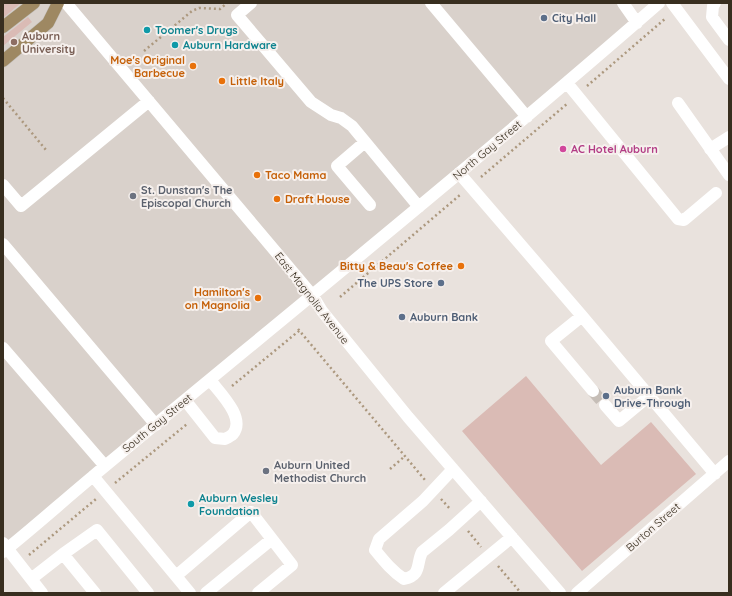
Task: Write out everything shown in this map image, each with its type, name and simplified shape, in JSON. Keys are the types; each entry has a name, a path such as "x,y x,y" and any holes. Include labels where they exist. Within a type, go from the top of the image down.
{"main road":[{"path":"3,27 34,3"},
{"path":"3,61 48,23 58,3"}],"street":[{"name":"East Magnolia Avenue","path":"66,3 313,296 322,312 453,469 560,593"},
{"path":"251,3 237,14 311,102 331,115 341,118 352,126 419,207"},
{"path":"431,3 527,117"},
{"path":"623,3 637,22"},
{"name":"North Gay Street","path":"313,296 527,117 659,3"},
{"path":"672,3 729,79"},
{"path":"715,3 713,6 712,17 729,40"},
{"path":"567,83 678,219 684,220 716,193"},
{"path":"3,185 21,206 149,101"},
{"path":"678,103 729,175"},
{"path":"710,149 729,137"},
{"path":"365,142 337,166 370,205"},
{"path":"459,174 582,316 715,474"},
{"path":"3,244 156,424"},
{"name":"South Gay Street","path":"5,548 313,296"},
{"path":"582,316 552,341 593,390"},
{"path":"3,348 105,466"},
{"path":"185,400 215,438 225,439 233,433 237,423 235,414 210,380"},
{"path":"605,405 619,421 649,396"},
{"name":"Burton Street","path":"577,593 729,461"},
{"path":"453,469 424,501 379,539 375,550 384,562 404,579 410,577 418,568 422,552 481,501"},
{"path":"93,476 190,593"},
{"path":"176,576 251,512 292,564 258,593"},
{"path":"31,579 97,530 148,593"},
{"path":"444,593 512,537"},
{"path":"206,593 272,539"},
{"path":"5,548 20,563 42,593"},
{"path":"63,554 95,593"}],"path":[{"path":"144,51 192,11 199,8 220,9 227,3"},
{"path":"340,297 665,19"},
{"path":"3,98 46,150"},
{"path":"221,395 299,330 521,593"},
{"path":"20,563 137,462 197,415"},
{"path":"390,470 405,456"}],"shaded area":[{"path":"3,3 623,3 637,23 3,552"},
{"path":"3,3 21,3 3,18"},
{"path":"28,17 32,22 3,46 3,37"},
{"path":"526,376 601,465 651,422 696,474 582,571 462,431"}],"tunnel":[{"path":"593,391 605,405"}],"place":[{"name":"City Hall","path":"544,18"},
{"name":"Toomer's Drugs","path":"147,30"},
{"name":"Auburn University","path":"14,42"},
{"name":"Auburn Hardware","path":"175,45"},
{"name":"Moe's Original Barbecue","path":"193,66"},
{"name":"Little Italy","path":"222,81"},
{"name":"AC Hotel Auburn","path":"563,149"},
{"name":"Taco Mama","path":"257,175"},
{"name":"St. Dunstan's The Episcopal Church","path":"133,196"},
{"name":"Draft House","path":"277,199"},
{"name":"Bitty & Beau's Coffee","path":"461,266"},
{"name":"The UPS Store","path":"441,283"},
{"name":"Hamilton's on Magnolia","path":"258,298"},
{"name":"Auburn Bank","path":"402,317"},
{"name":"Auburn Bank Drive-Through","path":"606,396"},
{"name":"Auburn United Methodist Church","path":"266,471"},
{"name":"Auburn Wesley Foundation","path":"191,504"}]}
